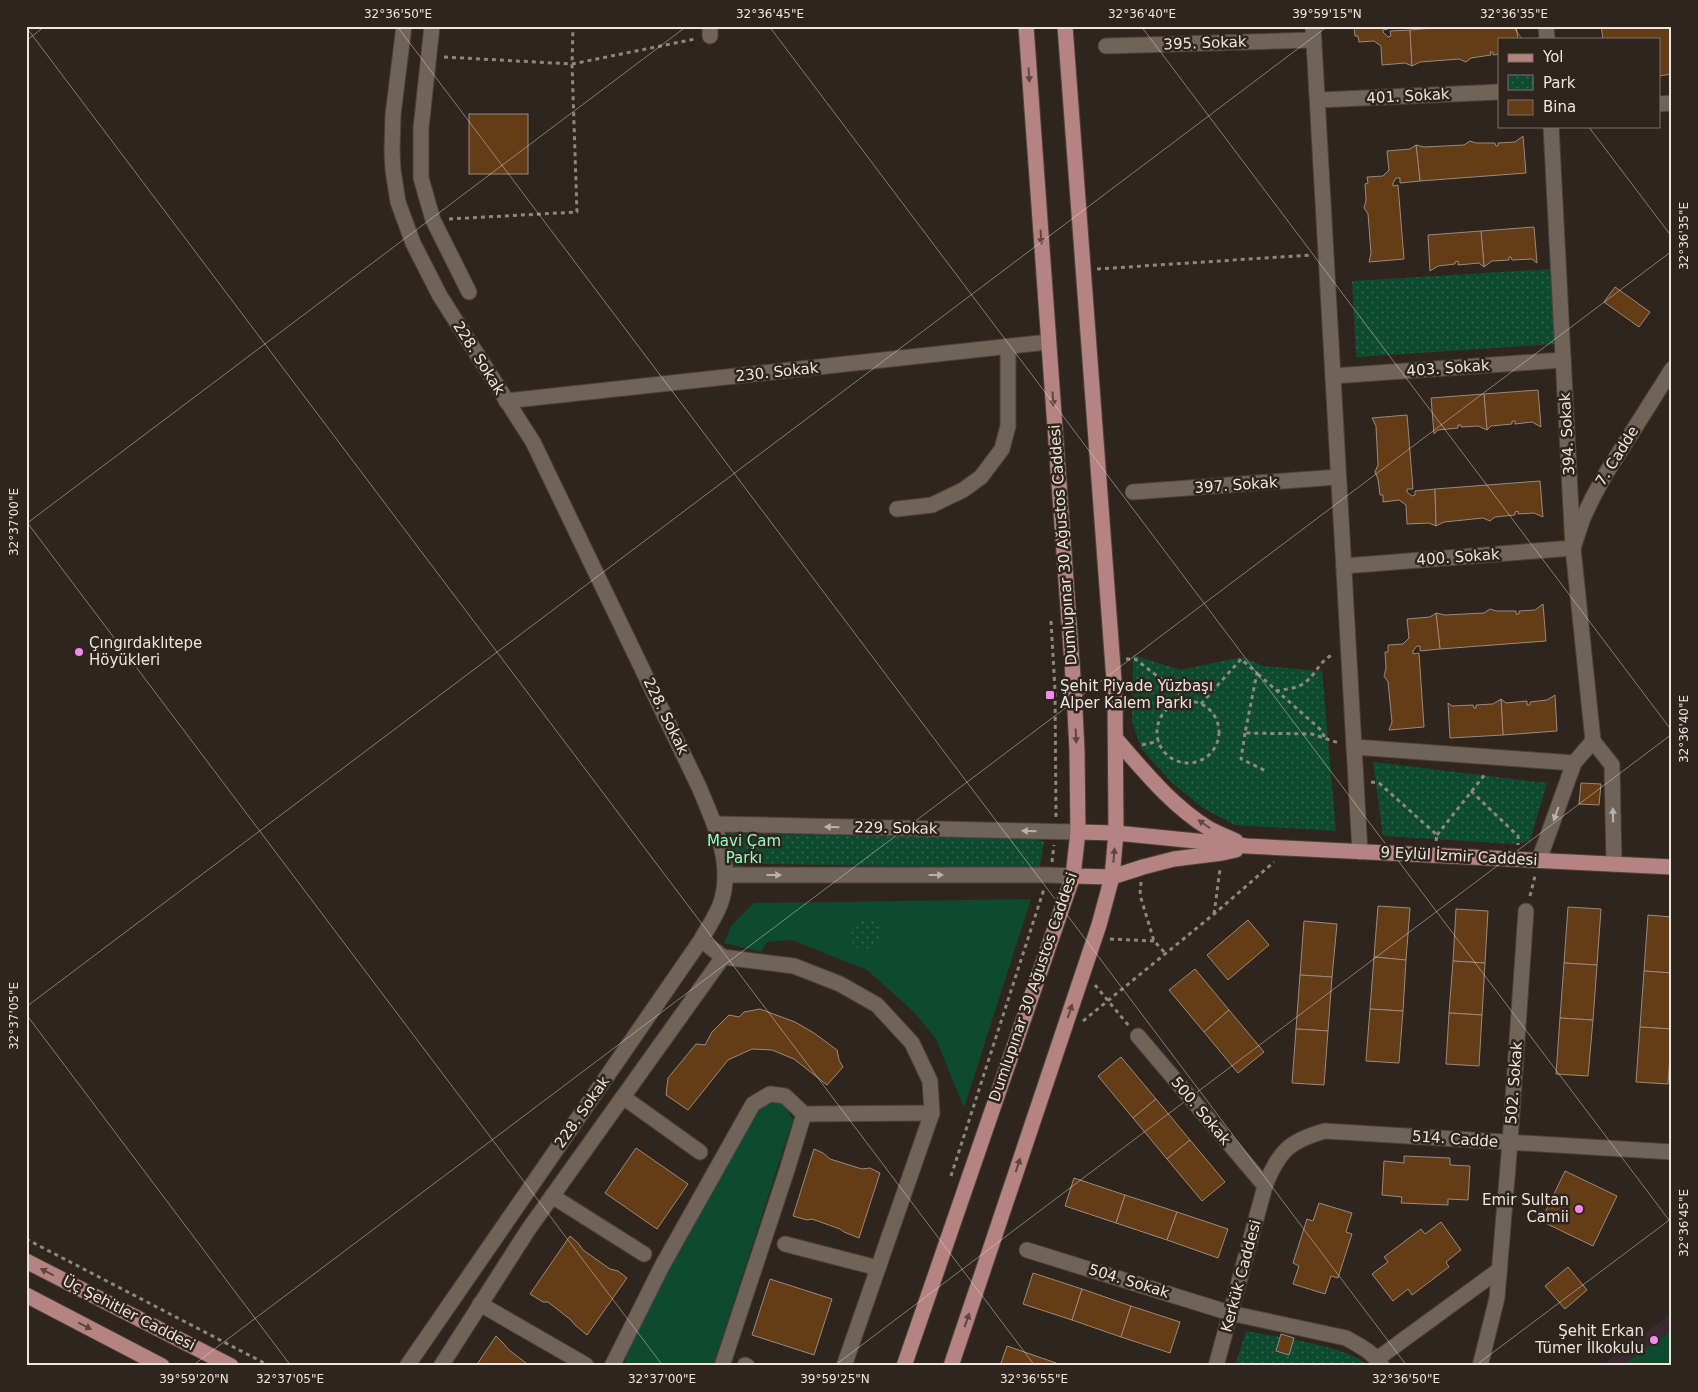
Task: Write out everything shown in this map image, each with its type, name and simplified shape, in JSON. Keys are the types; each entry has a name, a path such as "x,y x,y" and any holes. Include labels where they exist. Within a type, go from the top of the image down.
{"main road":[{"name":"Dumlupınar 30 Ağustos Caddesi","path":"904,1366 1073,876 1078,832 1077,750 1074,701 1026,26"},
{"path":"951,1366 1094,938 1112,877 1116,833 1116,739 1113,658 1065,26"},
{"name":"9 Eylül İzmir Caddesi","path":"1116,739 1162,791 1186,812 1209,828 1247,846"},
{"name":"9 Eylül İzmir Caddesi","path":"1078,832 1116,833 1247,846 1672,867"},
{"name":"9 Eylül İzmir Caddesi","path":"1073,876 1112,877 1174,859 1222,853 1247,846"},
{"name":"Üç Şehitler Caddesi","path":"26,1261 231,1366"},
{"name":"Üç Şehitler Caddesi","path":"26,1295 162,1366"}],"street":[{"name":"228. Sokak","path":"404,26 393,115 393,170 398,202 413,243 440,296 533,442 700,787 720,842 725,875 725,888 722,900 701,940 407,1366"},
{"path":"432,26 421,128 421,178 433,220 469,292"},
{"path":"1314,33 1360,852"},
{"name":"395. Sokak","path":"1106,46 1314,33"},
{"name":"401. Sokak","path":"1318,100 1498,92"},
{"name":"394. Sokak","path":"1551,128 1573,548 1593,742"},
{"name":"230. Sokak","path":"506,402 1048,342"},
{"path":"898,509 932,505 963,490 981,477 1002,449 1008,426 1008,347"},
{"name":"403. Sokak","path":"1333,376 1564,360"},
{"name":"7. Cadde","path":"1573,548 1583,518 1601,482 1672,369"},
{"name":"397. Sokak","path":"1133,492 1338,477"},
{"name":"400. Sokak","path":"1344,566 1573,548"},
{"path":"1539,860 1574,763 1593,742 1612,764 1614,864"},
{"path":"1354,747 1574,763"},
{"name":"229. Sokak","path":"714,824 1078,832"},
{"path":"725,875 1073,876"},
{"name":"502. Sokak","path":"1480,1366 1497,1298 1526,911"},
{"path":"701,940 722,958 794,966 840,984 877,1005 912,1043 930,1081 932,1113 844,1366"},
{"path":"441,1366 552,1196 722,958"},
{"name":"500. Sokak","path":"1138,1036 1265,1186"},
{"path":"614,1364 662,1266 753,1104 770,1094 785,1096 804,1114 932,1113"},
{"path":"623,1096 700,1152"},
{"path":"722,1366 804,1114"},
{"name":"514. Cadde","path":"1265,1186 1274,1165 1288,1148 1305,1137 1325,1131 1672,1152"},
{"name":"Kerkük Caddesi","path":"1216,1366 1265,1186"},
{"path":"552,1196 644,1254"},
{"path":"785,1244 878,1268"},
{"name":"504. Sokak","path":"1026,1250 1230,1312 1346,1338 1363,1347 1379,1362"},
{"path":"1379,1362 1499,1270"},
{"path":"480,1304 586,1365"}],"path":[{"path":"433,220 577,212 572,64 573,26"},
{"path":"429,56 572,64 710,31"},
{"path":"1083,270 1326,254"},
{"path":"949,1184 1053,857 1057,810 1055,690 1051,620"},
{"path":"1276,690 1301,685 1326,658 1348,648"},
{"path":"1113,658 1135,659 1188,701"},
{"path":"1201,704 1241,659 1321,730 1325,738"},
{"path":"1257,673 1241,760 1266,771"},
{"path":"1188,701 1201,704 1211,711 1219,727 1216,745 1212,752 1197,762 1179,762 1165,752 1158,741 1157,728 1160,719 1171,706 1188,701"},
{"path":"1245,733 1312,734 1354,747"},
{"path":"1436,855 1436,835 1497,758"},
{"path":"1356,780 1379,783 1436,835"},
{"path":"1471,791 1518,836 1518,859"},
{"path":"1081,1023 1214,914 1290,848"},
{"path":"1214,914 1222,853"},
{"path":"1526,911 1539,860"},
{"path":"1143,867 1140,895 1154,941 1166,954"},
{"path":"1094,938 1154,941"},
{"path":"1083,971 1138,1036"},
{"path":"26,1239 270,1366"}],"shaded area":[{"name":"Şehit Erkan Tümer İlkokulu","path":"1672,1312 1672,1366 1601,1366 1671,1314"}],"green space":[{"path":"1550,269 1555,344 1356,357 1352,281"},
{"path":"1133,655 1180,670 1242,657 1264,666 1322,671 1336,831 1235,825 1203,808 1171,782 1141,748 1132,721"},
{"path":"1373,762 1547,783 1530,841 1514,844 1383,836"},
{"name":"Mavi Çam Parkı","path":"727,833 1035,839 1044,842 1040,866 1037,868 750,864 726,871"},
{"path":"1031,899 964,1108 936,1039 914,1012 867,970 792,940 767,942 761,952 724,943 731,926 754,903"},
{"path":"866,919 872,920 877,924 881,929 881,941 877,946 872,950 866,951 860,950 855,946 851,941 850,935 851,929 855,924 860,920"},
{"path":"773,1099 784,1104 793,1120 713,1366 628,1366 625,1362 626,1342 758,1106"},
{"path":"1672,1330 1672,1366 1622,1366"},
{"path":"1246,1331 1293,1339 1329,1348 1359,1359 1368,1366 1235,1366"}],"building":[{"path":"1354,26 1388,26 1388,29 1383,30 1383,32 1388,37 1391,36 1390,31 1410,30 1412,66 1405,63 1382,65 1381,46 1374,41 1359,42 1358,36 1355,36"},
{"path":"1456,26 1516,26 1518,38 1498,38 1498,54 1493,55 1493,52 1490,52 1491,55 1471,58 1466,62 1459,59 1420,62 1412,66 1410,30"},
{"path":"1601,26 1672,26 1672,74 1660,76 1660,38 1603,38"},
{"path":"469,114 528,114 528,174 469,174"},
{"path":"1523,136 1526,173 1420,181 1416,145 1424,147 1464,145 1470,141 1476,143 1495,143 1498,146 1498,143 1515,142"},
{"path":"1416,145 1420,181 1400,183 1400,178 1396,178 1393,183 1393,186 1398,185 1404,259 1369,262 1371,253 1368,214 1364,208 1366,200 1365,184 1368,183 1367,177 1383,176 1389,170 1387,151 1410,149"},
{"path":"1534,227 1537,263 1532,259 1512,260 1509,257 1509,260 1492,261 1484,267 1481,231"},
{"path":"1481,231 1484,267 1479,263 1458,265 1458,261 1455,264 1438,266 1430,271 1428,235"},
{"path":"1615,287 1650,312 1639,327 1604,302"},
{"path":"1538,390 1541,427 1532,422 1515,424 1515,421 1512,421 1512,424 1491,426 1487,430 1484,394"},
{"path":"1484,394 1487,430 1478,426 1461,427 1461,425 1458,425 1458,428 1438,430 1434,434 1431,398"},
{"path":"1407,415 1413,489 1407,489 1407,492 1412,496 1415,495 1415,491 1435,489 1436,526 1429,523 1407,524 1406,505 1399,500 1383,502 1383,495 1380,495 1375,472 1378,465 1376,426 1372,418"},
{"path":"1540,481 1543,517 1534,513 1518,514 1518,511 1515,512 1515,515 1495,517 1490,521 1483,518 1444,522 1436,526 1435,489"},
{"path":"1543,604 1546,641 1440,649 1436,613 1445,615 1484,613 1490,609 1496,611 1516,611 1516,614 1519,614 1519,611 1535,610"},
{"path":"1436,613 1440,649 1420,651 1420,646 1417,646 1413,651 1413,654 1419,653 1424,727 1389,730 1392,722 1388,682 1384,676 1386,668 1385,652 1388,652 1388,645 1403,644 1409,638 1407,619 1430,617"},
{"path":"1555,695 1557,731 1503,735 1501,699 1506,703 1527,701 1527,705 1530,705 1530,702 1547,700"},
{"path":"1501,699 1503,735 1450,738 1448,703 1452,706 1473,705 1476,708 1476,705 1493,704"},
{"path":"1581,783 1601,784 1599,805 1579,804"},
{"path":"1378,906 1410,908 1406,960 1374,957"},
{"path":"1568,907 1601,909 1597,965 1564,963"},
{"path":"1456,909 1488,911 1485,963 1453,961"},
{"path":"1648,915 1672,917 1672,973 1644,971"},
{"path":"1248,920 1269,945 1228,980 1207,955"},
{"path":"1304,921 1337,924 1332,977 1300,975"},
{"path":"1374,957 1406,960 1403,1011 1370,1009"},
{"path":"1453,961 1485,963 1482,1015 1449,1013"},
{"path":"1564,963 1597,965 1593,1020 1560,1018"},
{"path":"1195,969 1229,1010 1204,1032 1169,990"},
{"path":"1644,971 1672,973 1672,1029 1640,1027"},
{"path":"1300,975 1332,977 1328,1031 1296,1029"},
{"path":"760,1009 795,1022 837,1050 843,1067 827,1085 794,1059 772,1050 752,1049 728,1060 688,1110 666,1095 668,1078 696,1044 705,1045 712,1032 729,1015 739,1017 744,1012"},
{"path":"1370,1009 1403,1011 1399,1063 1366,1061"},
{"path":"1229,1010 1264,1052 1238,1073 1204,1032"},
{"path":"1449,1013 1482,1015 1479,1066 1446,1064"},
{"path":"1560,1018 1593,1020 1588,1076 1556,1074"},
{"path":"1640,1027 1672,1029 1668,1084 1636,1082"},
{"path":"1296,1029 1328,1031 1324,1085 1292,1083"},
{"path":"1121,1057 1156,1099 1133,1118 1098,1076"},
{"path":"1156,1099 1190,1140 1167,1159 1133,1118"},
{"path":"1190,1140 1225,1182 1202,1201 1167,1159"},
{"path":"636,1148 688,1184 657,1229 605,1193"},
{"path":"814,1149 830,1159 862,1169 870,1168 880,1173 859,1238 812,1219 807,1220 793,1216"},
{"path":"1404,1156 1450,1158 1450,1165 1470,1166 1468,1200 1448,1199 1448,1205 1401,1203 1402,1197 1382,1195 1384,1161 1404,1163"},
{"name":"Emir Sultan Camii","path":"1565,1171 1617,1196 1593,1246 1541,1221"},
{"path":"1074,1178 1125,1195 1116,1223 1065,1206"},
{"path":"1125,1195 1177,1212 1167,1240 1116,1223"},
{"path":"1319,1203 1352,1213 1346,1232 1352,1234 1338,1278 1331,1276 1325,1294 1293,1284 1299,1266 1293,1263 1307,1219 1313,1221"},
{"path":"1177,1212 1228,1229 1218,1258 1167,1240"},
{"path":"1441,1222 1461,1250 1446,1262 1449,1267 1412,1295 1408,1289 1393,1301 1372,1274 1388,1262 1384,1257 1421,1229 1425,1234"},
{"path":"570,1236 583,1250 610,1269 618,1271 627,1278 587,1335 548,1302 543,1302 530,1294"},
{"path":"1568,1267 1587,1290 1565,1309 1545,1286"},
{"path":"1033,1273 1082,1289 1072,1320 1023,1304"},
{"path":"770,1279 832,1299 814,1355 752,1335"},
{"path":"1082,1289 1131,1306 1121,1337 1072,1320"},
{"path":"1131,1306 1180,1322 1170,1353 1121,1337"},
{"path":"1281,1334 1294,1338 1289,1355 1276,1351"},
{"path":"496,1336 509,1350 530,1366 476,1366"},
{"path":"1007,1346 1056,1363 1055,1366 1000,1366"}],"place":[{"name":"Çıngırdaklıtepe Höyükleri","path":"79,652"},
{"name":"Şehit Piyade Yüzbaşı Alper Kalem Parkı","path":"1050,695"},
{"name":"Emir Sultan Camii","path":"1579,1209"},
{"name":"Şehit Erkan Tümer İlkokulu","path":"1654,1340"}]}
